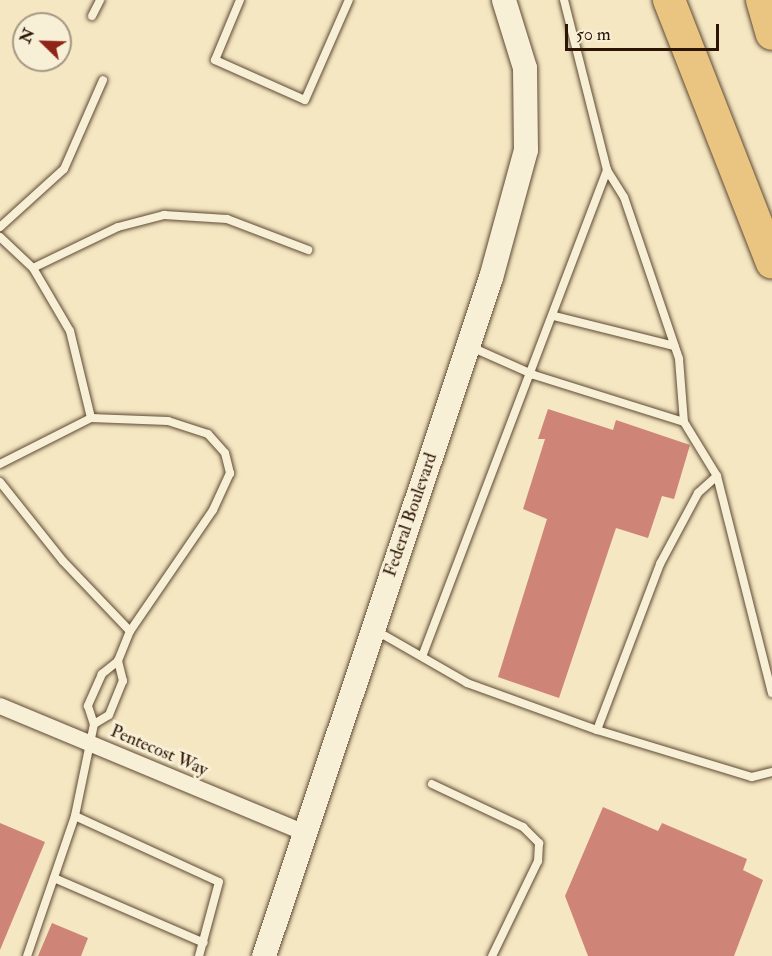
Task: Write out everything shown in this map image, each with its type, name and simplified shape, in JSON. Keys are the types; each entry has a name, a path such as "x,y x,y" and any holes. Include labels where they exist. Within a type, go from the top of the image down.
{"highway":[{"path":"669,0 772,263"},
{"path":"691,0 772,254"},
{"path":"762,0 772,34"}],"main road":[{"name":"Federal Boulevard","path":"264,956 303,832 468,346 526,150 525,68 504,0"}],"street":[{"name":"Pentecost Way","path":"0,706 303,832"}],"lane":[{"path":"92,16 100,0"},
{"path":"240,0 215,60 305,100 349,0"},
{"path":"564,0 607,170 624,197 674,346 684,422 717,476 772,693"},
{"path":"0,227 64,169 103,80"},
{"path":"423,654 534,375 607,170"},
{"path":"33,268 118,227 164,215 228,219 308,250"},
{"path":"0,237 33,268 70,331 91,418"},
{"path":"554,316 674,346"},
{"path":"468,346 534,375 684,422"},
{"path":"0,464 91,418 168,421 208,434 225,453 230,472 213,510 130,631 118,661 102,674 88,706 94,724 75,816 27,956"},
{"path":"597,730 660,564 698,494 717,476"},
{"path":"0,482 63,561 130,631"},
{"path":"372,629 423,654 434,668 467,683 597,730 752,777 772,772"},
{"path":"94,724 109,715 123,681 118,661"},
{"path":"432,784 523,827 539,843 538,861 492,956"},
{"path":"75,816 219,882 200,956"},
{"path":"54,878 204,943"}],"building":[{"path":"548,409 613,430 616,420 690,445 674,499 662,496 648,538 616,528 559,698 498,677 547,519 523,509 545,439 538,439"},
{"path":"603,807 658,831 662,823 747,859 743,870 763,880 734,956 588,956 565,896"},
{"path":"0,823 45,842 0,950"},
{"path":"52,923 88,938 81,956 38,956"}]}
